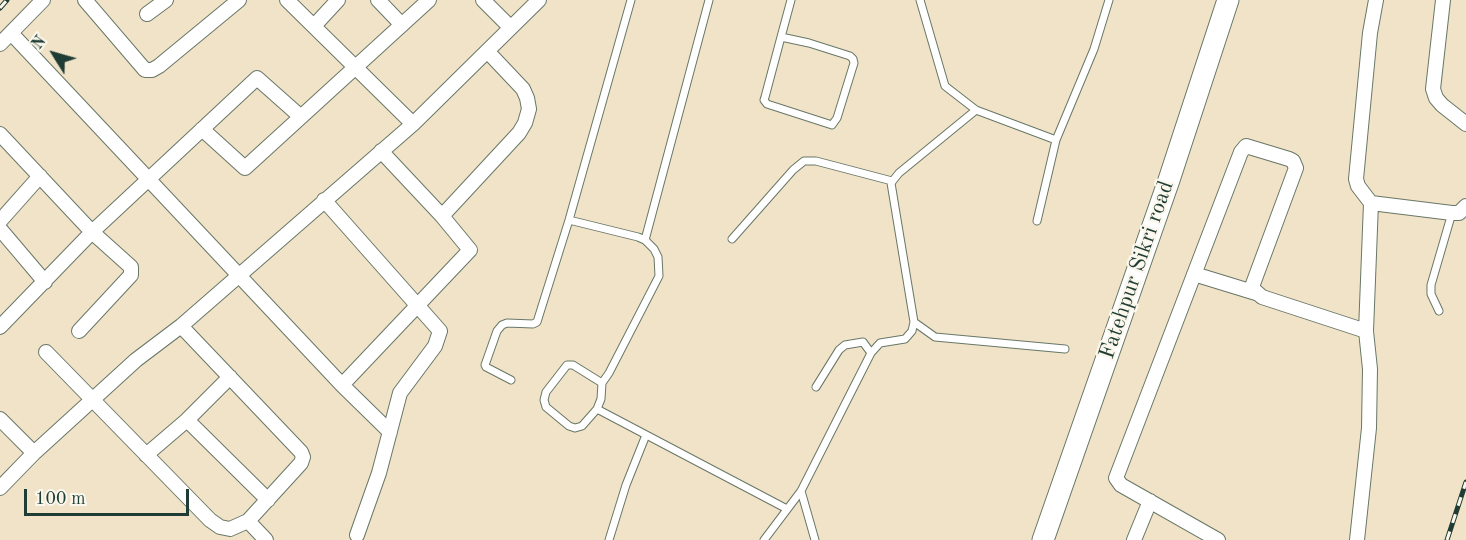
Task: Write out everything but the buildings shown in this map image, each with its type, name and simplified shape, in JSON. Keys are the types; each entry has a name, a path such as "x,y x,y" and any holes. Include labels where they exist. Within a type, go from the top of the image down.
{"main road":[{"name":"Fatehpur Sikri road","path":"1043,540 1169,180 1228,0"}],"street":[{"path":"0,44 43,0"},
{"path":"85,0 145,70 152,70 159,66 239,0"},
{"path":"147,14 166,0"},
{"path":"287,0 413,124"},
{"path":"314,26 338,0"},
{"path":"378,0 402,25"},
{"path":"202,129 244,168 429,0"},
{"path":"483,0 510,27"},
{"path":"0,488 34,453 136,360 180,326 413,124 539,0"},
{"path":"1357,540 1369,428 1370,369 1366,331 1371,203 1358,186 1356,179 1370,33 1376,0"},
{"path":"1443,0 1433,89 1442,105 1466,124"},
{"path":"11,33 342,385 390,432"},
{"path":"442,216 519,133 529,109 528,98 523,89 488,52"},
{"path":"0,327 92,232 257,78 260,78 302,117"},
{"path":"0,134 92,232 131,267 131,275 79,331"},
{"path":"1218,540 1118,482 1117,474 1241,152 1246,146 1293,161 1296,168 1253,284 1256,293"},
{"path":"342,385 470,250 442,216 381,151"},
{"path":"0,221 40,176"},
{"path":"324,200 440,330 435,346 400,393 379,473 357,535"},
{"path":"1371,203 1452,213 1459,213 1466,206"},
{"path":"0,230 45,282"},
{"path":"1194,274 1366,331"},
{"path":"46,352 215,524 230,529 248,521 301,463 303,457 301,452 180,326"},
{"path":"146,455 187,420 230,377"},
{"path":"0,419 34,453"},
{"path":"187,420 268,500"},
{"path":"1134,540 1150,501"},
{"path":"248,521 266,540"}],"lane":[{"path":"511,380 485,365 497,331 502,325 537,322 569,220 631,0"},
{"path":"645,240 709,0"},
{"path":"781,37 809,43 853,59 854,63 837,118 832,125 767,104 764,100 781,37 791,0"},
{"path":"920,0 945,87 976,110 1056,140"},
{"path":"1037,221 1056,140 1094,49 1109,0"},
{"path":"764,540 801,491 871,352 880,343 905,339 912,331 914,322 891,187 892,180 976,110"},
{"path":"732,239 793,170 804,161 816,161 892,180"},
{"path":"1439,311 1430,290 1452,213"},
{"path":"569,220 645,240 658,257 659,276 602,383 603,388 597,409 582,426 575,428 546,407 544,400 546,392 567,365 573,364 602,383"},
{"path":"914,322 935,337 1065,349"},
{"path":"816,387 838,350 845,345 862,342 871,352"},
{"path":"597,409 787,509"},
{"path":"609,540 626,485 646,435"},
{"path":"801,491 815,540"}],"railway":[{"path":"0,8 7,0"},
{"path":"1447,540 1466,482"}]}
